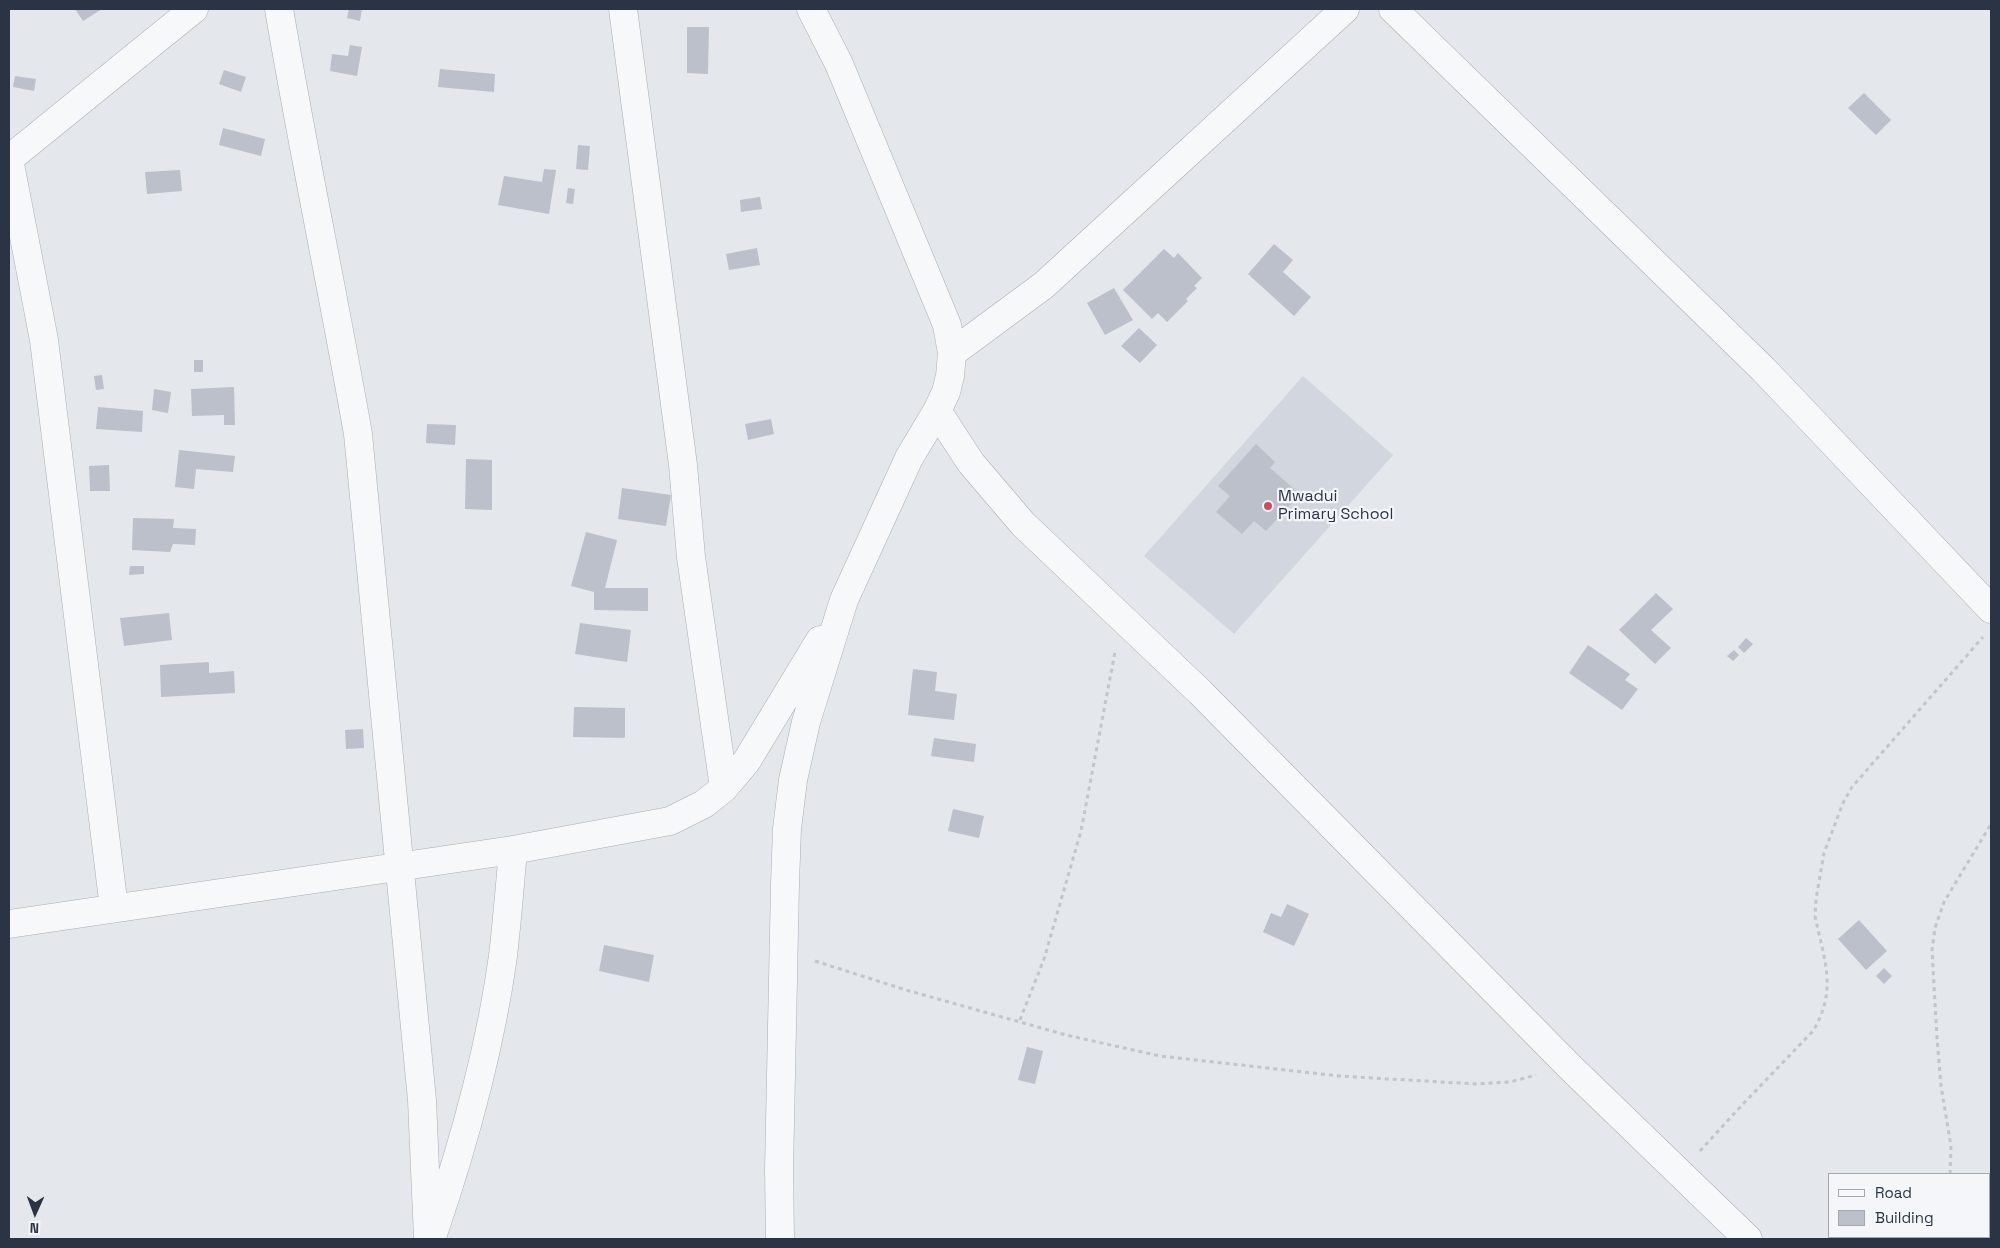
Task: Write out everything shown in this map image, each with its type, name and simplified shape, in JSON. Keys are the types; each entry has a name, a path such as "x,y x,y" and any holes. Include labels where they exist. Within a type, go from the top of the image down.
{"street":[{"path":"114,908 44,340 9,159 194,9"},
{"path":"279,9 298,122 358,434 422,1100 430,1239"},
{"path":"623,9 682,455 691,557 724,788"},
{"path":"9,924 513,850 670,821 704,804 724,788 746,762 844,600 909,458 946,392 950,376 952,353 948,325 839,64 811,9"},
{"path":"952,353 1044,285 1345,9"},
{"path":"1393,9 1763,368 1989,620"},
{"path":"937,411 971,463 1017,517 1200,692 1570,1067 1748,1239"},
{"path":"780,1239 779,1160 787,829 795,772 806,722 844,600"},
{"path":"430,1239 455,1170 473,1105 490,1026 503,956 513,850"}],"path":[{"path":"1020,1020 1044,959 1081,830 1122,619"},
{"path":"1681,1173 1743,1104 1813,1031 1821,1018 1827,996 1828,980 1815,916 1816,899 1824,853 1842,803 1862,775 1941,688 1989,620"},
{"path":"1950,1173 1951,1146 1941,1086 1932,950 1935,928 1944,902 1991,824"},
{"path":"784,952 906,990 1020,1020 1066,1035 1160,1056 1339,1076 1497,1083 1570,1067"}],"shaded area":[{"name":"Mwadui Primary School","path":"1303,376 1393,455 1234,634 1144,556"}],"building":[{"path":"75,9 102,9 83,21"},
{"path":"349,9 362,9 360,21 347,18"},
{"path":"687,27 709,27 708,74 687,73"},
{"path":"350,45 362,47 357,76 330,71 332,54 348,56"},
{"path":"440,69 495,74 494,92 438,87"},
{"path":"224,70 246,77 241,92 219,84"},
{"path":"15,76 36,79 34,91 13,87"},
{"path":"1864,93 1891,120 1876,135 1848,108"},
{"path":"223,128 265,139 261,156 219,145"},
{"path":"578,145 590,146 588,170 576,169"},
{"path":"544,169 556,170 549,214 498,205 504,176 542,182"},
{"path":"180,170 182,191 147,194 145,172"},
{"path":"568,188 575,189 573,204 566,203"},
{"path":"760,197 762,209 741,212 740,200"},
{"path":"1274,244 1293,260 1283,272 1311,297 1294,316 1248,274"},
{"path":"757,248 760,265 729,270 726,254"},
{"path":"1164,249 1174,258 1178,253 1202,278 1194,286 1197,288 1186,299 1188,301 1167,322 1158,313 1152,319 1123,290"},
{"path":"1114,288 1133,320 1105,335 1087,303"},
{"path":"1139,328 1157,345 1140,363 1121,346"},
{"path":"194,360 203,360 203,372 194,372"},
{"path":"102,375 104,389 96,390 94,376"},
{"path":"234,387 235,425 224,425 224,415 192,416 191,389"},
{"path":"154,389 171,392 168,413 152,410"},
{"path":"98,407 143,411 142,432 96,429"},
{"path":"771,419 774,434 748,440 745,424"},
{"path":"427,424 456,425 455,445 426,443"},
{"path":"1256,444 1275,462 1270,468 1300,494 1266,531 1254,521 1242,534 1216,512 1230,496 1218,486"},
{"path":"179,450 235,456 233,472 196,469 194,489 175,487"},
{"path":"466,459 492,460 492,510 465,509"},
{"path":"109,465 110,491 90,491 89,466"},
{"path":"622,488 671,495 666,526 618,519"},
{"path":"133,518 174,519 173,528 196,529 195,545 173,544 170,552 132,550"},
{"path":"586,532 617,540 605,588 648,588 648,611 594,610 594,592 571,586"},
{"path":"130,566 144,566 144,574 129,575"},
{"path":"1656,593 1673,609 1651,630 1671,648 1655,664 1619,630"},
{"path":"169,613 172,640 124,646 120,618"},
{"path":"580,623 631,630 627,662 575,654"},
{"path":"1746,638 1753,644 1744,653 1738,647"},
{"path":"1588,645 1630,674 1625,680 1638,689 1622,710 1569,673"},
{"path":"1734,650 1739,655 1733,661 1727,656"},
{"path":"209,662 209,673 234,671 235,693 161,697 160,665"},
{"path":"913,669 937,672 935,691 957,694 954,720 908,715"},
{"path":"574,707 625,708 625,738 573,737"},
{"path":"363,729 364,748 346,749 345,730"},
{"path":"934,738 976,744 974,762 931,756"},
{"path":"953,809 984,816 979,838 948,831"},
{"path":"1287,904 1309,914 1294,946 1263,932 1271,913 1281,917"},
{"path":"1859,920 1887,951 1866,970 1838,939"},
{"path":"604,945 654,955 649,982 599,971"},
{"path":"1884,968 1892,976 1884,984 1876,976"},
{"path":"1027,1047 1043,1051 1035,1084 1018,1080"}],"place":[{"name":"Mwadui Primary School","path":"1268,506"}]}
